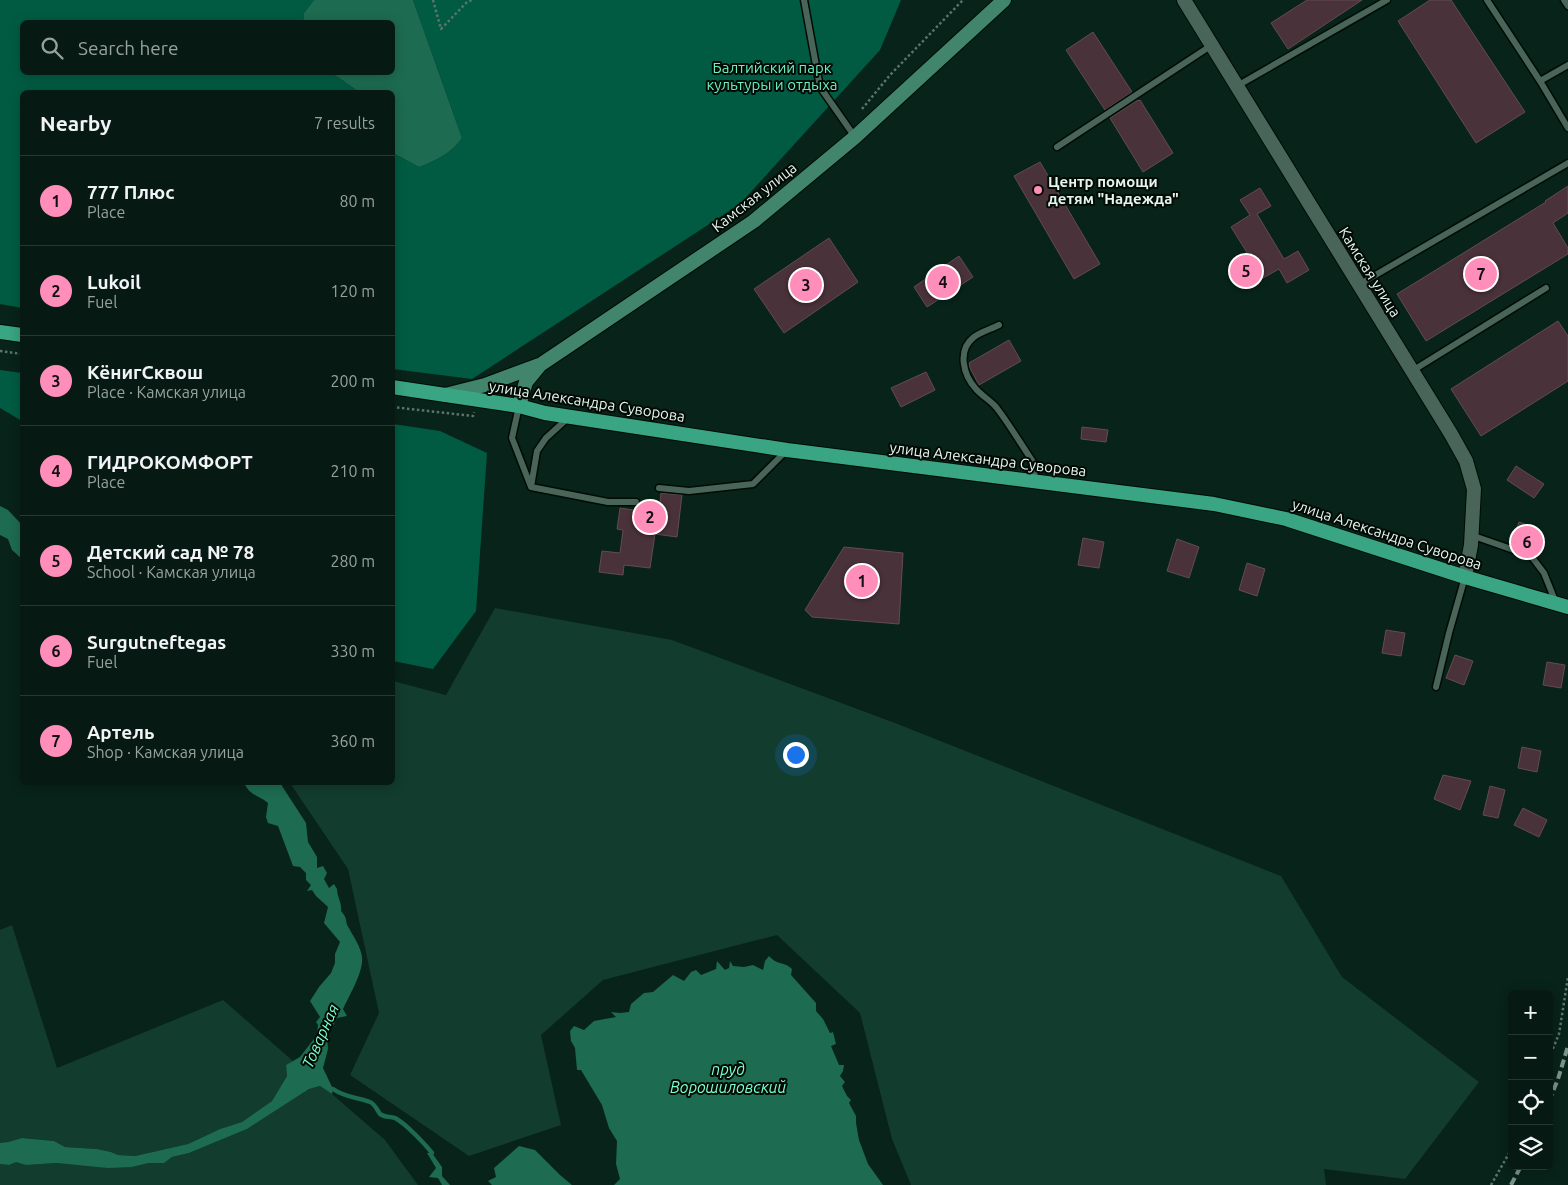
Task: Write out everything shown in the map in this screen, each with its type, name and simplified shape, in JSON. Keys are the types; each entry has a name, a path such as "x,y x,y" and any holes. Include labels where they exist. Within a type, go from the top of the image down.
{"main road":[{"name":"Камская улица","path":"519,406 526,382 540,365 754,221 851,132 1004,0"},
{"path":"0,332 20,335"},
{"path":"445,395 486,385 540,365"},
{"name":"улица Александра Суворова","path":"395,388 519,406 569,417 787,450 1214,504 1286,518 1397,553 1465,577 1562,606"}],"street":[{"name":"Камская улица","path":"1184,0 1466,461 1474,489 1471,535 1465,577"}],"lane":[{"path":"804,0 820,87 851,132"},
{"path":"1237,86 1386,0"},
{"path":"1487,0 1568,128"},
{"path":"1564,0 1568,6"},
{"path":"1057,148 1212,45"},
{"path":"1540,82 1568,65"},
{"path":"1359,285 1568,163"},
{"path":"1412,371 1546,288"},
{"path":"999,325 975,337 969,343 965,351 963,364 967,377 974,388 995,406 1035,465 1034,480"},
{"path":"519,406 512,438 531,487"},
{"path":"531,487 537,451 546,438 569,417"},
{"path":"659,488 689,491 753,484 787,450"},
{"path":"531,487 608,502 636,502"},
{"path":"1471,535 1531,556 1544,573 1562,606"},
{"path":"1436,687 1465,577"}],"path":[{"path":"433,0 441,29 467,2 472,0"},
{"path":"851,132 890,75 963,0"},
{"path":"0,351 20,354"},
{"path":"1553,1048 1559,1034 1568,978"},
{"path":"1491,1185 1508,1155"}],"shaded area":[{"path":"495,608 672,640 895,723 1281,876 1342,977 1479,1082 1405,1179 1324,1169 1326,1185 911,1185 892,1139 860,1013 777,935 603,980 541,1035 561,1125 469,1156 350,1075 379,1013 348,869 291,785 395,785 395,682 446,695"},
{"path":"12,925 57,1068 223,1000 293,1061 286,1065 287,1076 272,1101 242,1122 220,1129 188,1144 135,1156 118,1155 97,1149 65,1147 54,1141 22,1138 0,1143 0,930"},
{"path":"320,1086 332,1094 385,1140 418,1185 0,1185 0,1164 9,1165 16,1161 26,1165 57,1163 132,1167 149,1163 163,1163 172,1157 189,1153 247,1129 309,1089"}],"green space":[{"path":"0,0 314,0 304,13 303,20 20,20 20,75 335,75 356,90 20,90 20,308 0,304"},
{"name":"Балтийский парк культуры и отдыха","path":"413,0 901,0 880,50 740,204 472,379 395,369 395,154 419,167 443,156 462,138"},
{"path":"0,370 20,373 20,420 0,408"},
{"path":"395,424 440,431 487,453 476,611 433,669 395,661"}],"water":[{"path":"314,0 413,0 462,138 458,143 437,159 419,167 395,154 395,90 356,90 335,75 395,75 395,20 303,20 304,13"},
{"path":"0,506 8,510 20,523 20,557 12,550 8,539 0,535"},
{"name":"Товарная","path":"245,785 282,785 306,823 308,842 317,857 317,868 323,866 327,873 324,879 329,888 334,884 337,889 341,911 361,953 361,969 343,1009 347,1016 337,1018 327,1034 328,1049 323,1068 333,1089 332,1094 320,1086 309,1089 247,1129 189,1153 172,1157 164,1163 108,1168 57,1163 26,1165 16,1162 9,1165 0,1164 0,1143 22,1138 54,1141 65,1147 97,1149 118,1155 135,1156 188,1144 220,1129 242,1122 272,1101 287,1076 286,1065 300,1057 317,1035 318,1025 316,1022 320,1017 310,1001 331,973 340,942 324,923 328,907 312,890 307,891 311,885 306,880 306,873 300,867 293,866 278,826 268,823 266,817 268,803"},
{"name":"пруд Ворошиловский","path":"769,956 792,969 791,975 816,1003 816,1011 823,1019 830,1033 833,1032 836,1044 831,1046 839,1065 844,1065 840,1076 845,1082 842,1086 851,1100 849,1103 856,1116 859,1140 868,1164 883,1185 614,1185 620,1179 616,1164 617,1141 609,1128 602,1105 581,1070 577,1070 575,1048 571,1041 570,1031 574,1026 584,1030 594,1021 616,1017 611,1012 629,1012 631,1004 644,993 653,992 673,975 684,981 691,972 696,970 701,975 716,969 717,961 725,970 729,968 730,961 733,966 744,967 753,965 763,970 765,961"},
{"path":"519,1146 535,1150 572,1185 492,1185 488,1181 496,1177 494,1168"},
{"path":"427,1153 432,1153 442,1167 442,1176 450,1185 442,1185 438,1178 429,1177 436,1168"}],"building":[{"path":"1307,0 1362,0 1288,49 1271,23"},
{"path":"1430,0 1451,0 1525,112 1476,143 1398,21"},
{"path":"1093,32 1132,92 1105,110 1066,50"},
{"path":"1140,100 1173,153 1143,172 1110,118"},
{"path":"1040,162 1100,264 1074,279 1014,176"},
{"path":"1568,186 1568,213 1553,223 1568,248 1568,254 1426,341 1397,294 1546,202"},
{"path":"1260,188 1271,206 1257,214 1284,259 1298,251 1309,270 1287,283 1279,269 1263,278 1231,227 1250,215 1240,200"},
{"path":"829,238 858,282 784,333 754,289"},
{"path":"959,256 973,277 927,307 914,287"},
{"path":"1558,321 1568,336 1568,381 1481,436 1451,389"},
{"path":"1009,340 1021,361 979,385 969,363"},
{"path":"926,372 935,390 901,407 891,388"},
{"path":"1082,427 1108,430 1106,442 1081,439"},
{"path":"1516,466 1544,484 1534,498 1507,480"},
{"path":"661,493 682,495 677,537 655,534 650,568 624,565 623,575 599,572 602,551 620,553 623,530 617,529 620,508 659,514"},
{"path":"1519,522 1535,528 1528,549 1512,544"},
{"path":"1083,538 1104,542 1099,568 1078,565"},
{"path":"1177,539 1199,547 1189,578 1167,571"},
{"path":"844,547 903,553 899,624 812,617 805,610"},
{"path":"1247,563 1265,569 1257,596 1239,590"},
{"path":"1386,630 1405,633 1401,656 1382,653"},
{"path":"1455,655 1473,661 1464,685 1446,678"},
{"path":"1547,662 1565,665 1561,688 1543,685"},
{"path":"1522,747 1541,751 1537,772 1518,768"},
{"path":"1443,775 1471,781 1460,810 1434,799"},
{"path":"1490,786 1505,790 1498,818 1483,815"},
{"path":"1523,808 1547,820 1539,837 1514,825"}],"waterway":[{"path":"333,1089 347,1096 370,1102 380,1114 393,1117 415,1134 432,1153"}],"railway":[{"path":"1553,1091 1568,1046"},
{"path":"1511,1185 1519,1170"}],"place":[{"name":"Центр помощи детям \"Надежда\"","path":"1038,190"},
{"name":"Детский сад № 78","path":"1246,271"},
{"name":"Артель","path":"1481,274"},
{"name":"ГИДРОКОМФОРТ","path":"943,282"},
{"name":"КёнигСквош","path":"806,285"},
{"name":"Lukoil","path":"650,517"},
{"name":"Surgutneftegas","path":"1527,542"},
{"name":"777 Плюс","path":"862,581"}]}
